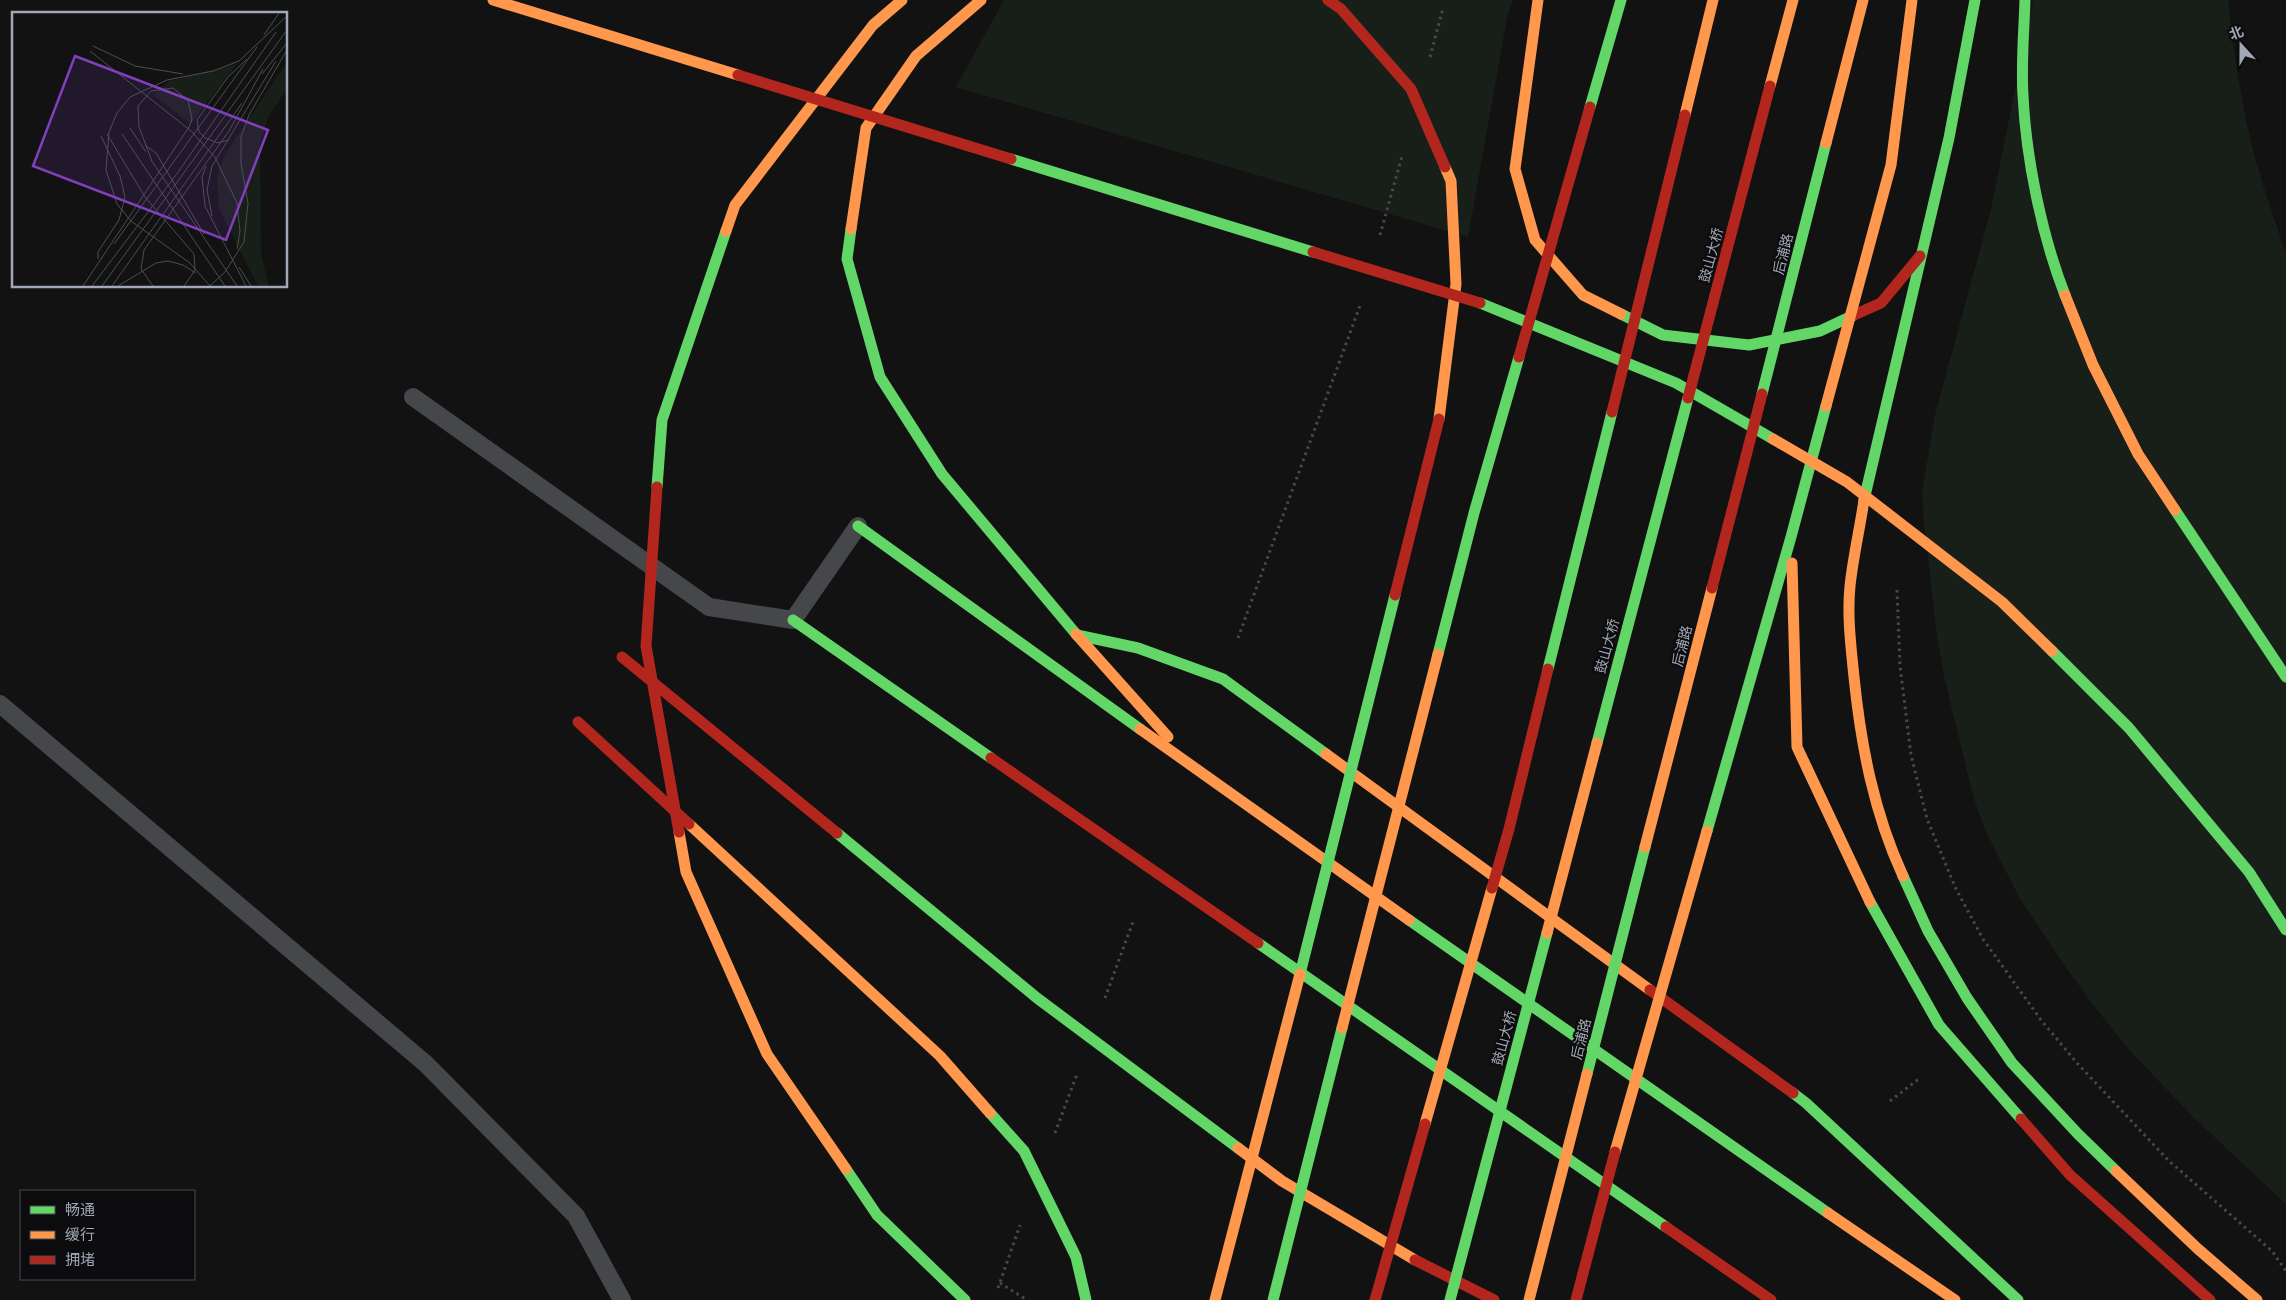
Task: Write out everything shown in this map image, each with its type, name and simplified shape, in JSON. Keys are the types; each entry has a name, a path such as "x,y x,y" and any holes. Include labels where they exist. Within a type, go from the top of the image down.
{"main road":[{"path":"493,0 1497,308 1676,383 1847,482 2002,602 2129,728 2249,872 2286,930"},
{"path":"902,0 872,26 735,205 662,420 646,646 686,872 767,1054 877,1215 965,1300"},
{"path":"981,0 916,56 866,128 847,258 880,377 942,474 1077,635 1204,777"},
{"path":"1215,1300 1270,1094 1438,426 1456,284 1451,181 1411,89 1342,9 1328,0"},
{"path":"1538,0 1515,169 1535,240 1583,295 1663,336 1749,345 1820,331 1882,303 1920,256"},
{"path":"1273,1300 1474,513 1621,0"},
{"path":"1375,1300 1509,828 1713,0"},
{"name":"鼓山大桥","path":"1450,1300 1793,0"},
{"name":"后浦路","path":"1529,1300 1863,0"},
{"path":"1576,1300 1626,1111 1791,537 1891,165 1912,0"},
{"path":"1975,0 1949,138 1867,484 1850,587 1850,639 1859,724 1872,791 1894,858 1928,931 1967,998 2012,1062 2085,1141 2198,1249 2257,1300"},
{"path":"2025,0 2023,96 2032,171 2058,276 2093,365 2138,454 2286,678"},
{"path":"858,526 1204,777 1955,1300"},
{"path":"1791,537 1796,747 1864,891 1939,1026 2070,1175 2210,1300"},
{"path":"793,620 1771,1300"},
{"path":"1077,635 1138,648 1223,679 1806,1103 2018,1300"},
{"path":"622,656 1037,998 1282,1181 1438,1273 1494,1300"},
{"path":"578,722 940,1056 1024,1150 1076,1257 1086,1300"}],"lane":[{"path":"413,397 709,607 793,620 858,526"},
{"path":"0,704 426,1064 576,1216 622,1300"}],"path":[{"path":"1238,638 1359,311"},
{"path":"1897,590 1900,666 1911,755 1924,810 1955,887 1983,939 2030,1005 2077,1063 2168,1160 2272,1251 2286,1271"},
{"path":"1105,998 1134,919"},
{"path":"1890,1101 1920,1078"},
{"path":"996,1292 1009,1257"},
{"path":"1000,1283 1026,1300"}],"shaded area":[{"path":"1004,0 1513,0 1507,18 1468,237 956,87"},
{"path":"2033,0 2228,0 2239,82 2251,142 2259,174 2286,254 2286,1204 2194,1118 2132,1053 2067,969 2019,897 1985,830 1973,796 1944,676 1937,637 1922,493 1935,415 1991,209"}],"traffic: fast":[{"path":"1590,107 1621,0"},
{"path":"1864,500 1949,138 1975,0"},
{"path":"2025,0 2022,83 2028,145 2042,223 2065,295"},
{"path":"1762,394 1826,143"},
{"path":"1011,159 1313,252"},
{"path":"851,229 847,259 880,377 942,474 1076,634"},
{"path":"657,487 662,420 726,231"},
{"path":"1480,303 1676,383 1773,439"},
{"path":"1621,314 1663,335 1749,345 1820,331 1854,315"},
{"path":"1438,654 1474,513 1519,357"},
{"path":"1597,743 1688,398"},
{"path":"1707,831 1791,537 1826,406"},
{"path":"1548,669 1612,412"},
{"path":"2175,510 2286,677"},
{"path":"858,526 1140,729"},
{"path":"1300,974 1395,595"},
{"path":"793,620 991,758"},
{"path":"1077,635 1138,648 1223,679 1326,754"},
{"path":"2052,651 2129,728 2249,872 2286,930"},
{"path":"837,833 1037,998 1238,1148"},
{"path":"1587,1074 1645,847"},
{"path":"1903,876 1928,931 1967,998 2012,1063 2078,1134 2116,1171"},
{"path":"1870,902 1939,1025 2021,1119"},
{"path":"1409,920 1828,1213"},
{"path":"1450,1300 1547,933"},
{"path":"1258,943 1666,1227"},
{"path":"1273,1300 1342,1028"},
{"path":"1793,1093 2018,1300"},
{"path":"990,1113 1024,1151 1076,1257 1086,1300"},
{"path":"846,1169 877,1215 965,1300"}],"traffic: slow":[{"path":"493,0 738,75"},
{"path":"726,231 735,205 873,25 902,0"},
{"path":"851,229 866,128 916,56 981,0"},
{"path":"1538,0 1515,169 1535,240 1583,295 1621,314"},
{"path":"1685,115 1713,0"},
{"path":"1770,86 1793,0"},
{"path":"1826,143 1863,0"},
{"path":"1826,406 1891,165 1912,0"},
{"path":"1439,419 1456,284 1451,181 1445,167"},
{"path":"2065,295 2093,365 2138,454 2175,510"},
{"path":"1773,439 1847,482 2002,602 2052,651"},
{"path":"1864,500 1849,597 1854,677 1870,779 1884,828 1903,876"},
{"path":"1792,563 1797,747 1870,902"},
{"path":"1645,847 1712,588"},
{"path":"1076,634 1168,737"},
{"path":"1342,1028 1438,654"},
{"path":"1140,729 1409,920"},
{"path":"1547,933 1597,743"},
{"path":"1326,754 1650,990"},
{"path":"689,824 940,1056 990,1113"},
{"path":"1615,1152 1707,831"},
{"path":"679,832 686,872 767,1054 846,1169"},
{"path":"1425,1124 1492,888"},
{"path":"1215,1300 1300,974"},
{"path":"1529,1300 1587,1074"},
{"path":"1238,1148 1282,1181 1415,1260"},
{"path":"2116,1171 2198,1249 2257,1300"},
{"path":"1828,1213 1955,1300"}],"traffic: jam":[{"path":"1328,0 1341,9 1411,89 1445,167"},
{"path":"738,75 1011,159"},
{"path":"1688,398 1770,86"},
{"path":"1519,357 1590,107"},
{"path":"1612,412 1685,115"},
{"path":"1313,252 1480,303"},
{"path":"1854,315 1881,303 1920,256"},
{"path":"1712,588 1762,394"},
{"path":"1395,595 1439,419"},
{"path":"657,487 646,646 679,832"},
{"path":"622,657 837,833"},
{"path":"1492,888 1509,829 1548,669"},
{"path":"578,722 689,824"},
{"path":"991,758 1258,943"},
{"path":"1650,990 1793,1093"},
{"path":"2021,1119 2070,1175 2210,1300"},
{"path":"1375,1300 1425,1124"},
{"path":"1576,1300 1615,1152"},
{"path":"1666,1227 1771,1300"},
{"path":"1415,1260 1494,1300"}]}
